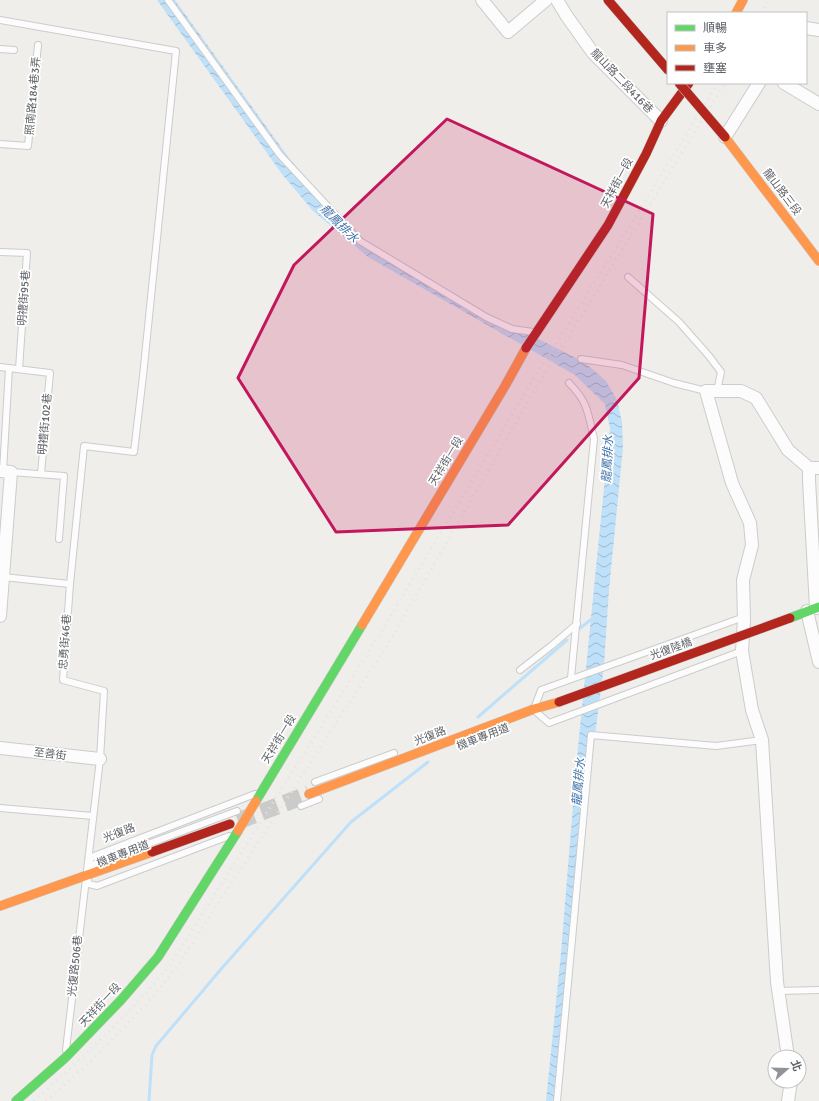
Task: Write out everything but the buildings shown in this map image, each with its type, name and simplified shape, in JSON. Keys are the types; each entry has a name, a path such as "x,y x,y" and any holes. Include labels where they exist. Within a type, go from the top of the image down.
{"street":[{"path":"482,0 508,32 546,0"},
{"name":"龍山路二段416巷","path":"557,0 593,53 661,121"},
{"path":"608,0 667,69"},
{"path":"737,12 743,0"},
{"path":"807,28 819,30"},
{"name":"龍山路三段","path":"680,84 725,137 819,261"},
{"name":"天祥街一段","path":"16,1101 65,1058 122,1000 158,957 256,801 505,386 520,357 608,225 646,154 661,121 688,84"},
{"path":"725,137 758,84"},
{"path":"786,84 819,104"},
{"path":"787,1049 778,991 762,740 752,710 742,651 744,617 743,580 752,545 750,523 732,484 712,391 740,391 756,398 788,450 814,468 809,480 814,609 819,662"},
{"path":"0,616 5,471"},
{"name":"光復陸橋","path":"560,702 814,609"},
{"name":"光復路","path":"309,794 534,709 560,702"},
{"name":"至善街","path":"0,748 100,759"},
{"path":"0,906 230,824"},
{"path":"788,1101 789,1089"}],"lane":[{"path":"168,0 280,155 360,242 486,318 512,329 537,332"},
{"path":"0,20 176,51 134,452 84,446 70,584 2,577"},
{"name":"照南路184巷3弄","path":"0,144 28,146 38,45"},
{"path":"0,49 14,50"},
{"name":"明禮街95巷","path":"0,252 27,253 19,369"},
{"path":"581,359 622,365 674,383 712,391 721,372 679,322 628,277"},
{"path":"0,367 19,369"},
{"path":"9,368 5,471 64,476 59,538"},
{"name":"明禮街102巷","path":"19,369 50,373 41,474"},
{"path":"568,383 579,393 587,407 594,439 571,678"},
{"name":"忠勇街46巷","path":"70,584 63,680 104,691 100,759"},
{"path":"742,651 549,723 534,709 541,690 744,617"},
{"path":"520,670 577,624"},
{"name":"機車專用道","path":"506,712 534,709"},
{"name":"機車專用道","path":"518,722 534,709"},
{"path":"557,1101 592,735 716,746 762,740"},
{"path":"315,782 403,750"},
{"path":"100,759 86,875 89,884 97,886 237,832"},
{"name":"光復路","path":"86,875 90,859 94,856 262,791"},
{"path":"301,806 322,798"},
{"path":"0,808 94,816"},
{"name":"機車專用道","path":"225,834 93,882 86,875 94,864 237,811"},
{"name":"光復路506巷","path":"65,1058 86,875"},
{"path":"778,991 819,990"}],"highlighted area":[{"path":"447,119 653,214 639,378 508,525 336,532 238,378 294,265"}],"water":[{"name":"龍鳳排水","path":"157,0 175,0 289,158 328,204 366,242 481,310 584,362 606,381 617,400 622,422 623,447 609,590 604,665 592,759 560,1101 546,1101 561,953 576,768 610,428 605,404 575,375 368,257 313,211 282,174"}],"waterway":[{"path":"579,629 593,618"},
{"path":"478,717 567,640"},
{"path":"149,1101 152,1055 156,1046 222,968 351,822 428,762"}],"tunnel":[{"path":"238,821 309,794"}],"railway":[{"path":"762,12 769,0"},
{"path":"34,1101 122,1019 170,965 378,637 538,371 717,84"},
{"path":"46,1101 90,1062 154,996 176,968 388,644 544,374 724,84"}],"traffic: fast":[{"path":"790,618 819,607"},
{"path":"256,801 362,625"},
{"path":"16,1101 65,1058 121,1000 158,957 238,831"}],"traffic: slow":[{"path":"737,12 743,0"},
{"path":"725,137 819,261"},
{"path":"362,625 505,386 526,348"},
{"path":"309,794 534,709 559,702"},
{"path":"238,831 256,801"},
{"path":"0,906 152,852"}],"traffic: jam":[{"path":"608,0 667,69"},
{"path":"680,84 725,137"},
{"path":"526,348 608,225 646,154 661,121 688,84"},
{"path":"559,702 790,618"},
{"path":"152,852 230,824"}]}
